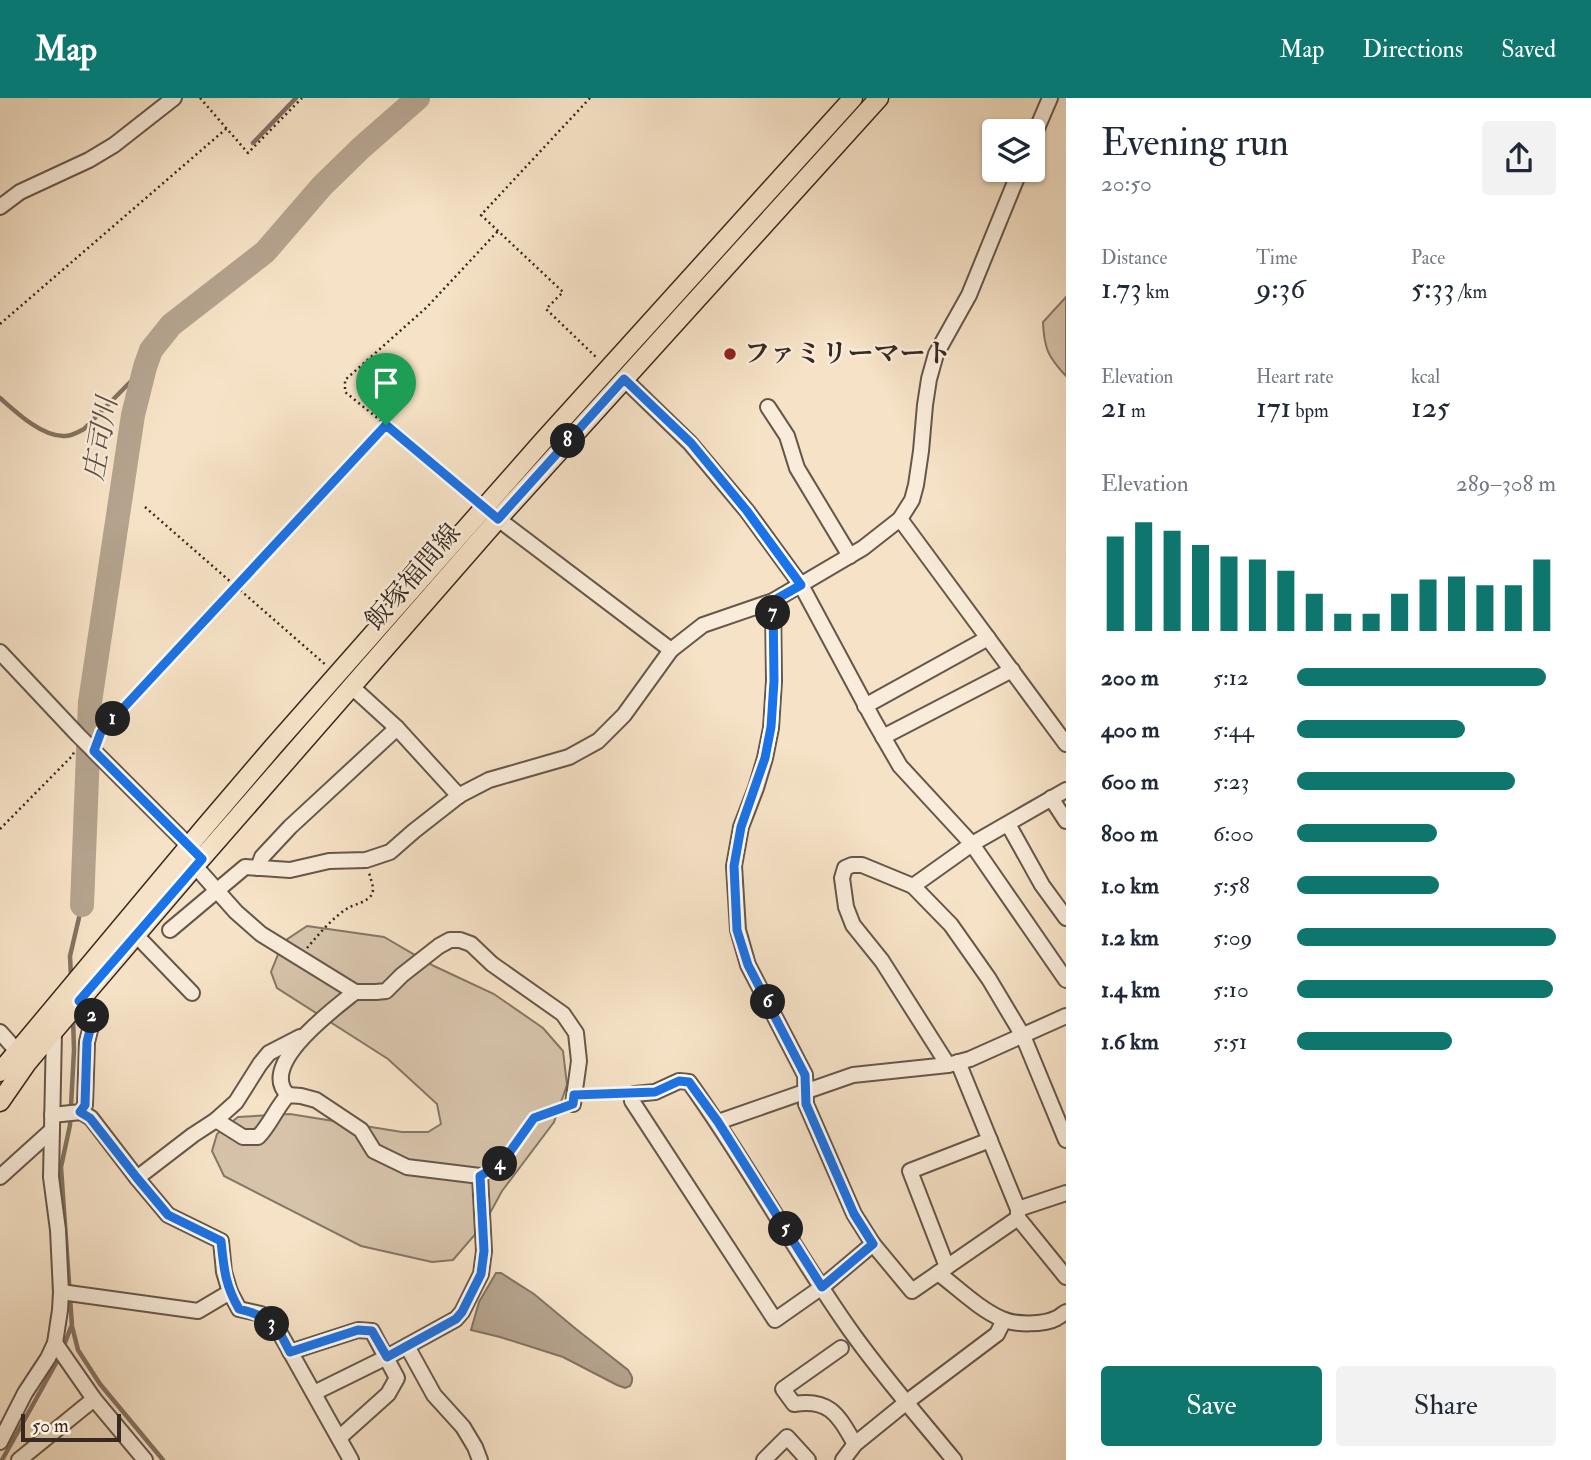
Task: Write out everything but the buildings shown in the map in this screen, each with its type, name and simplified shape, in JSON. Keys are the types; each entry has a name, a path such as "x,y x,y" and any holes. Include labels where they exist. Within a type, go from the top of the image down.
{"main road":[{"name":"飯塚福間線","path":"0,1072 54,1031 352,687 613,363 853,98"},
{"name":"飯塚福間線","path":"0,1102 22,1057 189,845 338,674 624,379 879,98"}],"street":[{"path":"0,207 20,192 89,160 114,145 174,98"},
{"path":"1040,119 1049,98"},
{"path":"170,930 245,867 290,870 329,860 366,860 390,852 459,796 489,780 569,757 598,741 624,715 671,650 703,625 773,601 863,548 900,519 912,500 916,485 925,405 936,354 969,295 1015,182"},
{"path":"624,379 691,443 747,511 801,585 900,766 972,844 1066,980"},
{"path":"768,407 787,436 797,468 850,555"},
{"path":"491,514 671,650"},
{"path":"900,519 1066,744"},
{"path":"773,601 774,681 771,727 765,758 741,827 734,866 737,930 748,965 805,1075 806,1104 854,1214 873,1244 912,1291 1018,1213 1066,1193"},
{"path":"865,706 988,638"},
{"path":"0,652 77,734 189,845 216,890 261,934 355,992 386,991 402,975 450,940 471,944 492,964 563,1014 576,1033 579,1061 574,1100"},
{"path":"883,737 1012,670"},
{"path":"352,687 397,728 459,796"},
{"path":"258,868 262,857 290,827 397,728"},
{"path":"912,886 972,844 1066,790"},
{"path":"1051,798 1066,821"},
{"path":"1008,824 1042,885 1066,918"},
{"path":"1066,1140 1023,1036 989,979 951,925 912,886 862,865 845,868 842,878 846,907 853,925 882,961 953,1064 990,1140 1018,1213 1066,1277"},
{"path":"136,935 192,993"},
{"path":"288,1096 280,1081 281,1071 293,1049 306,1034 355,992"},
{"path":"79,1001 92,1010 93,1018 87,1042 85,1105 80,1112"},
{"path":"718,1122 853,1075 953,1064 970,1059 1066,1016"},
{"path":"0,1442 55,1343 61,1292 58,1230 51,1177 54,1031"},
{"path":"0,1032 22,1057"},
{"path":"137,1178 216,1120 236,1101 269,1053 306,1034"},
{"path":"873,1244 822,1287 775,1320 632,1101 635,1094 655,1092 679,1081 689,1082 718,1122 822,1287 849,1328 954,1460"},
{"path":"216,1120 243,1137 258,1138 267,1128 278,1105 288,1096 302,1096 316,1100 361,1130 374,1151 407,1167 480,1176 484,1251 481,1274 462,1312 456,1319 387,1357 314,1393"},
{"path":"52,1115 80,1112 90,1118 168,1215 221,1241 237,1245"},
{"path":"0,1177 52,1130"},
{"path":"990,1140 909,1171 943,1270 981,1306 1004,1320 1029,1324 1057,1318 1066,1312"},
{"path":"221,1241 224,1272 230,1293 239,1309 261,1314 277,1328 351,1460"},
{"path":"61,1292 198,1311 230,1293"},
{"path":"843,1460 855,1444 997,1334 1004,1320"},
{"path":"290,1352 358,1330 372,1331 387,1357 397,1378 388,1394 339,1438"},
{"path":"55,1343 140,1459"},
{"path":"407,1346 434,1395 463,1427 480,1460"},
{"path":"841,1348 783,1389 794,1404 808,1402 833,1411 855,1444"},
{"path":"19,1460 94,1399"},
{"path":"764,1460 787,1437 808,1460"}],"path":[{"path":"200,98 247,153 302,98"},
{"path":"590,98 481,215 563,292 546,309 596,356"},
{"path":"0,324 227,128"},
{"path":"491,514 345,392 345,380 427,307 498,231"},
{"path":"94,751 101,732 386,425"},
{"path":"145,507 338,674"},
{"path":"0,829 73,755 77,734"},
{"path":"297,958 332,920 372,894 366,860"},
{"path":"480,1176 502,1163 534,1118 574,1100 619,1093 635,1094"}],"shaded area":[{"path":"1066,297 1066,376 1048,352 1043,322"},
{"path":"307,926 384,937 434,966 494,994 543,1028 563,1051 567,1085 554,1122 502,1191 484,1224 453,1260 432,1262 361,1246 224,1176 212,1151 217,1134 238,1117 290,1114 402,1132 428,1132 441,1124 437,1104 388,1059 277,988 271,972 283,942"},
{"path":"496,1273 501,1273 534,1294 628,1370 632,1378 630,1386 625,1388 617,1385 563,1357 471,1330 479,1302"}],"waterway":[{"path":"253,143 296,98"},
{"name":"庄司川","path":"82,905 90,702 133,415 151,350 171,325 265,252 322,186 418,98"},
{"path":"0,398 38,428 55,435 69,436 84,429 145,367"},
{"path":"71,977 70,956 82,905"},
{"path":"73,1017 70,1125 61,1167 72,1326 78,1350 100,1384 163,1460"},
{"path":"63,1348 71,1327"},
{"path":"2,1460 60,1356"}],"place":[{"name":"ファミリーマート","path":"730,354"}],"route":[{"path":"624,379 691,443 747,511 801,585 773,601 774,681 771,727 756,788 741,827 734,866 737,930 748,965 805,1075 806,1104 854,1214 873,1244 822,1287 718,1122 689,1082 679,1081 655,1092 574,1095 573,1104 534,1118 502,1163 480,1176 484,1251 481,1274 456,1319 387,1357 372,1331 358,1330 290,1352 277,1328 261,1314 239,1309 230,1293 224,1272 221,1241 168,1215 90,1118 80,1112 85,1105 87,1042 93,1018 92,1010 79,1001 202,859 94,751 101,732 386,425 498,519 624,379"}]}
